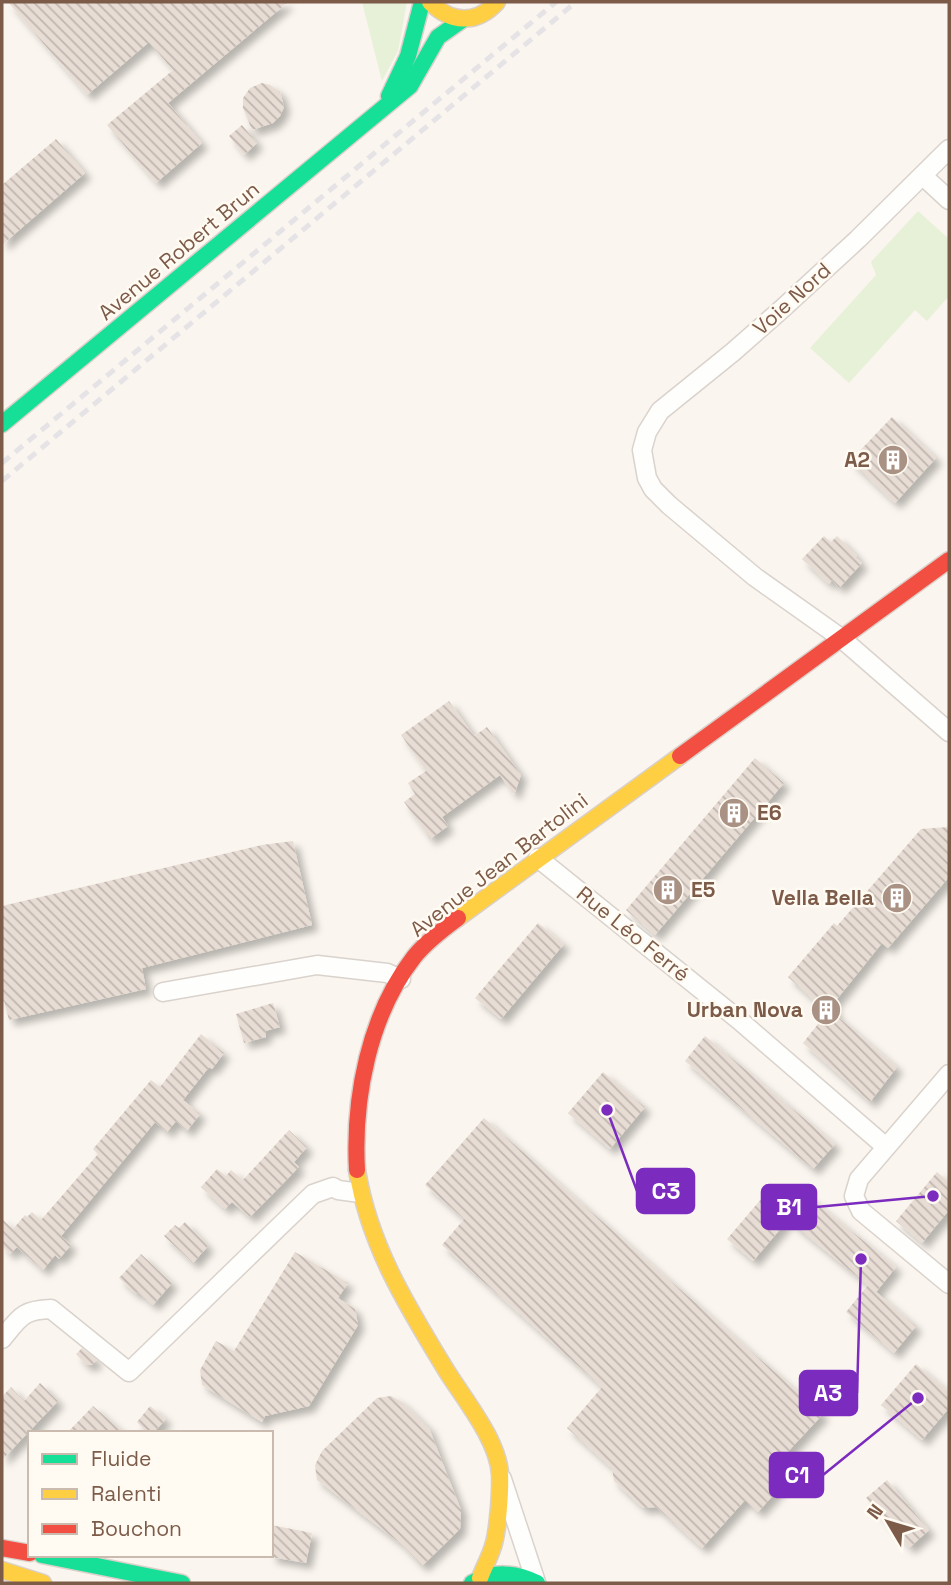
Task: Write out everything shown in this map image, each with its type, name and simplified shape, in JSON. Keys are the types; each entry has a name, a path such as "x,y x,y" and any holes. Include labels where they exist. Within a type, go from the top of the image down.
{"street":[{"name":"Avenue Robert Brun","path":"382,110 408,56 422,2"},
{"path":"430,2 449,18 462,20"},
{"name":"Avenue Robert Brun","path":"2,424 410,86 419,75 437,38 462,20 474,19 486,13 497,2"},
{"name":"Voie Nord","path":"841,638 755,577 669,505 653,489 647,478 642,450 647,432 660,411 773,317 858,239 949,149"},
{"path":"923,176 949,200"},
{"name":"Avenue Jean Bartolini","path":"476,1581 494,1543 500,1473 493,1446 402,1293 373,1237 360,1193 356,1134 360,1097 368,1057 383,1010 414,958 447,926 949,560"},
{"path":"841,638 949,732"},
{"name":"Rue Léo Ferré","path":"538,858 739,1020 887,1147"},
{"path":"163,992 317,965 387,973 401,979"},
{"path":"949,1074 859,1179 854,1196 861,1211 949,1284"},
{"path":"2,1339 21,1317 33,1310 51,1309 129,1372 313,1194 333,1187 360,1193"},
{"path":"500,1473 537,1583"},
{"path":"2,1548 28,1553"},
{"path":"52,1557 182,1583"},
{"path":"2,1570 43,1583"},
{"path":"476,1581 494,1573 509,1572 537,1583"}],"green space":[{"path":"362,2 407,2 398,51 382,81"},
{"path":"918,211 949,239 949,296 927,321 915,310 849,383 810,348 876,275 871,262"}],"building":[{"path":"8,2 288,2 168,103 202,143 156,183 107,125 173,70 149,42 87,95"},
{"path":"262,83 280,92 284,107 273,123 252,130 243,108 243,98 250,88"},
{"path":"242,125 257,143 244,155 229,136"},
{"path":"56,139 85,173 2,245 2,185"},
{"name":"A2","path":"892,417 936,458 895,503 850,461"},
{"path":"824,536 831,542 837,536 862,563 839,588 832,580 829,584 802,559"},
{"path":"449,701 474,736 487,727 521,775 514,795 500,775 442,817 448,826 430,839 404,802 415,794 408,783 426,771 401,735"},
{"path":"755,758 784,783 655,935 626,910"},
{"path":"949,827 949,877 888,948 882,943 833,1004 837,1016 897,1067 870,1102 803,1043 818,1024 817,1003 788,977 834,923 837,926 921,829"},
{"path":"293,841 312,925 142,968 146,989 9,1020 2,1001 2,906 262,845"},
{"path":"538,923 564,944 501,1019 475,998"},
{"path":"273,1003 280,1027 265,1031 266,1037 244,1043 236,1014"},
{"path":"201,1034 224,1053 212,1069 209,1067 183,1100 200,1114 187,1131 176,1121 167,1132 155,1122 61,1236 71,1245 59,1259 55,1255 43,1270 17,1247 10,1254 2,1246 2,1219 13,1229 25,1215 27,1217 32,1212 41,1220 98,1154 93,1149 151,1080 160,1087"},
{"path":"705,1036 835,1144 813,1169 685,1061"},
{"path":"603,1072 645,1107 610,1149 568,1113"},
{"path":"484,1118 823,1414 781,1459 795,1471 758,1512 745,1500 702,1548 656,1507 643,1508 614,1481 612,1468 567,1428 602,1387 442,1245 464,1219 425,1185"},
{"path":"289,1130 307,1147 294,1162 299,1167 250,1217 232,1202 225,1209 201,1187 217,1169 226,1176 231,1170 243,1180"},
{"path":"937,1172 949,1182 949,1210 922,1243 896,1221"},
{"path":"798,1188 896,1267 876,1292 788,1220 753,1261 727,1239 762,1198 778,1212"},
{"path":"185,1222 208,1246 193,1263 164,1236 175,1225 179,1228"},
{"path":"295,1252 348,1283 338,1298 355,1309 358,1325 309,1406 265,1416 262,1422 202,1385 200,1370 216,1341 234,1351"},
{"path":"141,1254 172,1283 153,1305 119,1278"},
{"path":"868,1285 916,1326 894,1353 846,1312"},
{"path":"82,1348 97,1360 92,1365 86,1365 76,1354"},
{"path":"916,1364 949,1392 949,1408 922,1440 881,1405"},
{"path":"40,1383 58,1401 2,1460 2,1397 11,1387 24,1401"},
{"path":"391,1396 402,1402 429,1428 461,1510 460,1529 422,1566 400,1543 317,1480 315,1465 322,1451 377,1398"},
{"path":"93,1406 122,1431 69,1431"},
{"path":"150,1406 166,1419 155,1431 145,1431 137,1422"},
{"path":"887,1480 929,1530 909,1548 866,1498"},
{"path":"273,1525 312,1533 306,1563 271,1557"}],"railway":[{"path":"2,463 556,2"},
{"path":"2,481 576,2"}],"traffic: fast":[{"path":"389,96 408,56 422,2"},
{"path":"2,424 410,86 438,37 462,20"},
{"path":"52,1557 182,1583"},
{"path":"472,1583 488,1576 504,1574 537,1583"}],"traffic: slow":[{"path":"430,2 446,14 464,19 481,15 497,2"},
{"path":"458,918 680,756"},
{"path":"357,1170 370,1224 391,1274 431,1346 479,1420 498,1461 500,1481 497,1528 493,1547 480,1578"},
{"path":"2,1570 43,1583"}],"traffic: jam":[{"path":"680,756 949,560"},
{"path":"357,1170 356,1143 361,1086 375,1031 398,980 414,957 458,918"},
{"path":"2,1548 28,1553"}],"place":[{"name":"A2","path":"893,460"},
{"name":"E6","path":"734,813"},
{"name":"E5","path":"668,890"},
{"name":"Vella Bella","path":"897,898"},
{"name":"Urban Nova","path":"826,1010"},
{"name":"C3","path":"607,1110"},
{"name":"B1","path":"933,1196"},
{"name":"A3","path":"861,1259"},
{"name":"C1","path":"918,1398"}]}
